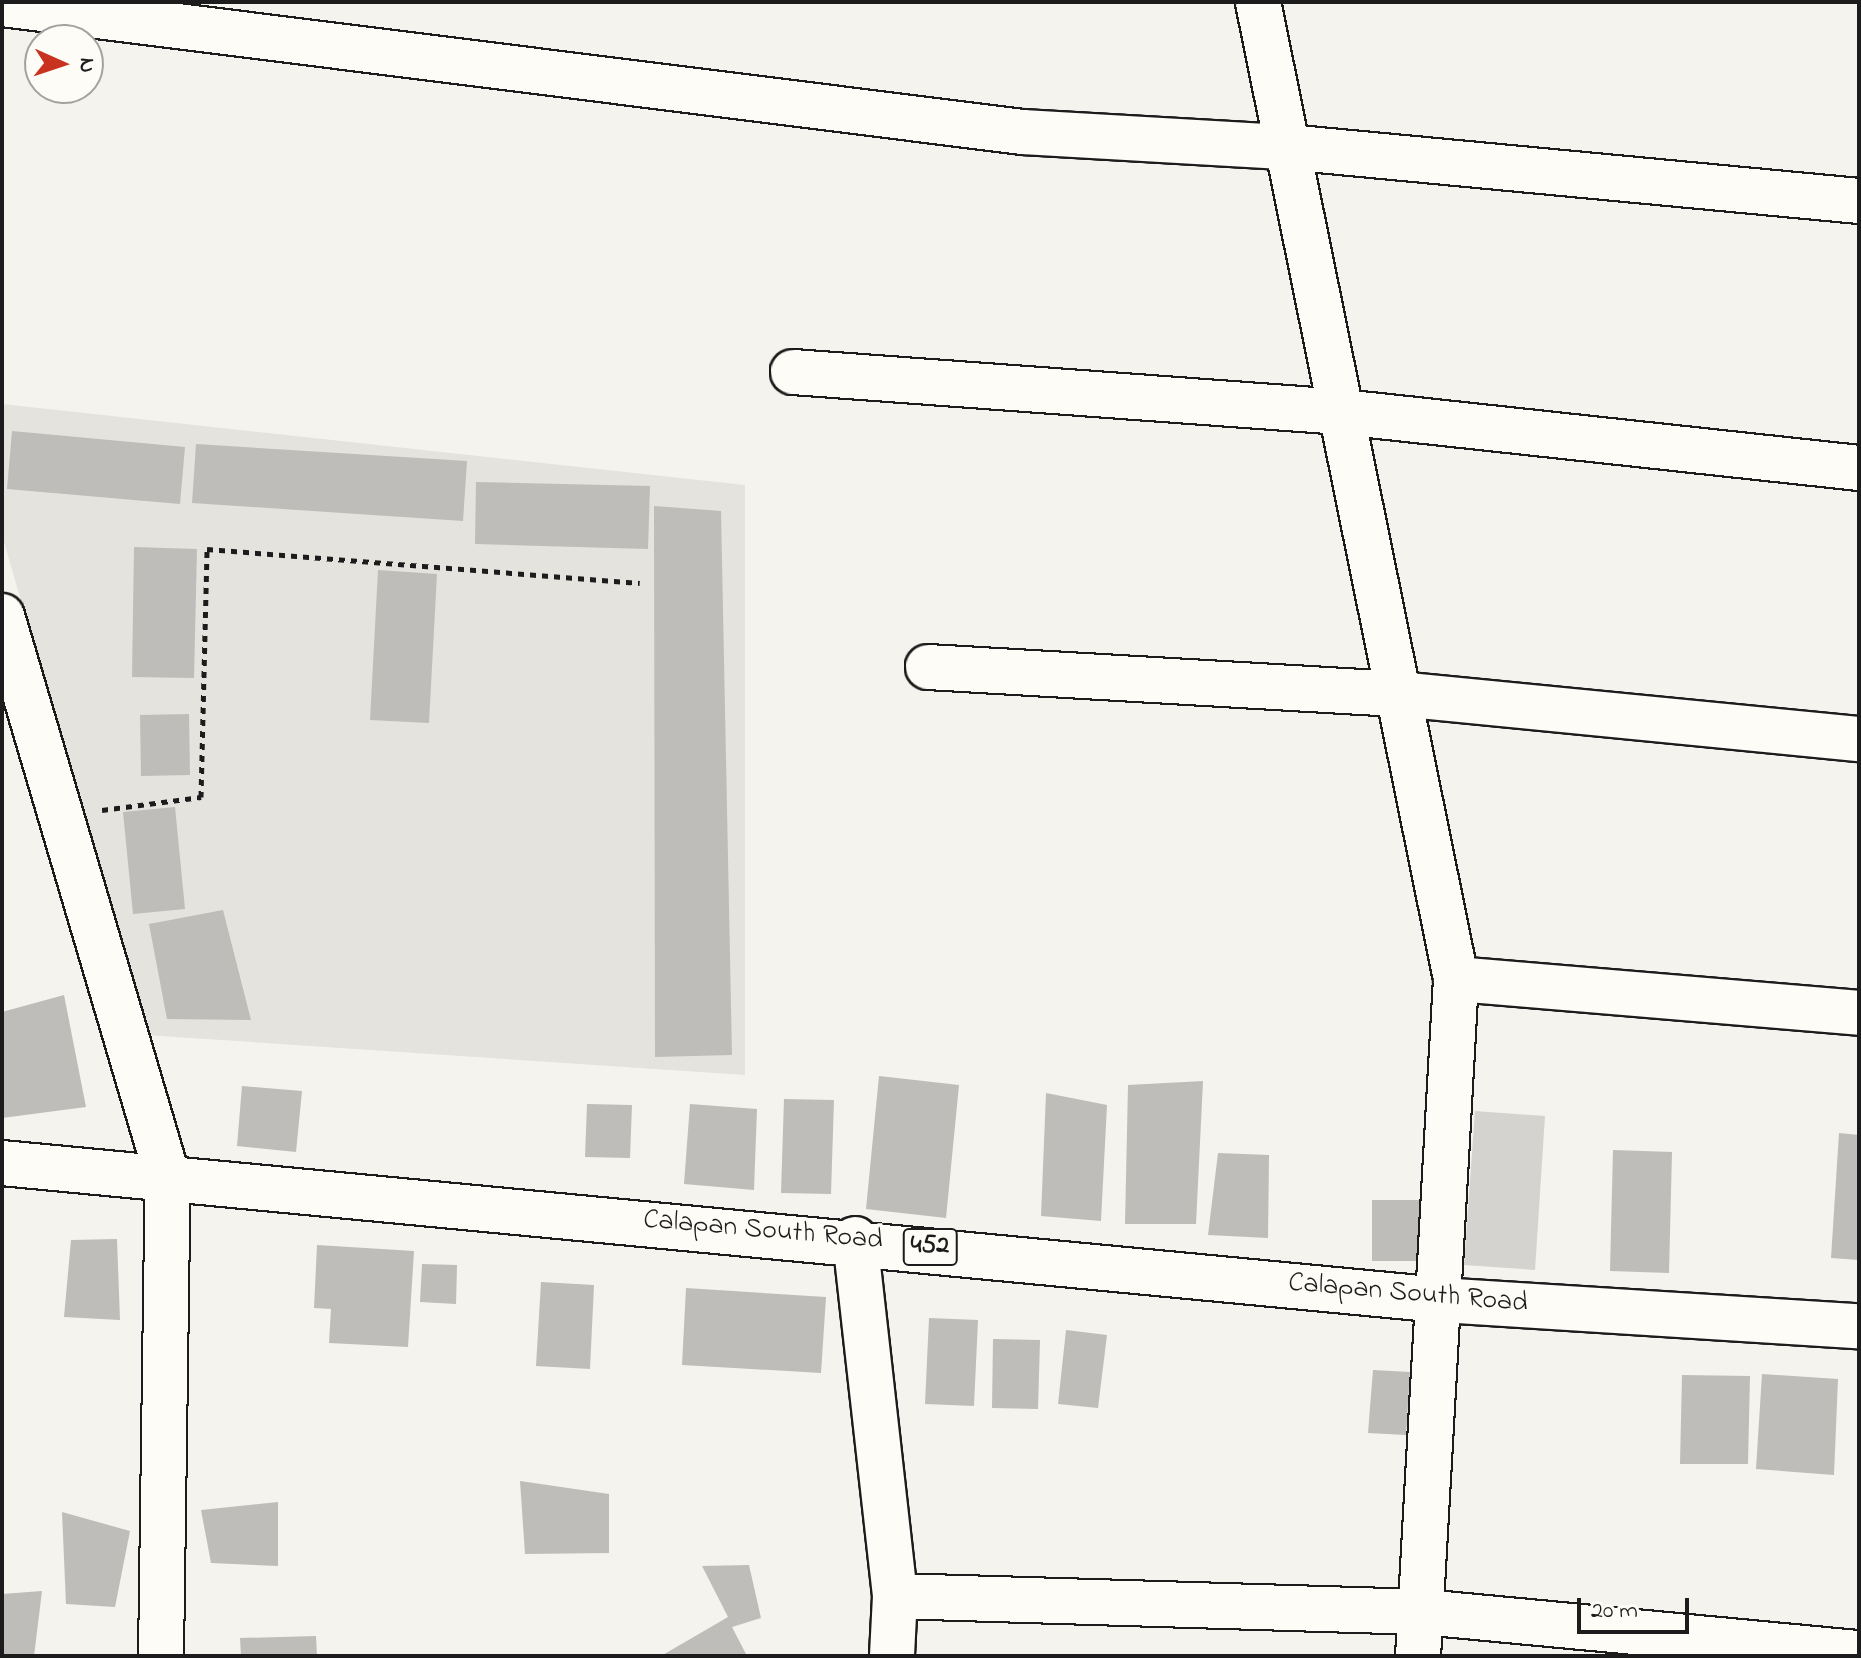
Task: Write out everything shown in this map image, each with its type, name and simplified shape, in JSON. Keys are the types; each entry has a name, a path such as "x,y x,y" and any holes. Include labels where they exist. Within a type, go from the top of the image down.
{"main road":[{"path":"1258,2 1456,979 1423,1612 1418,1656"},
{"path":"2,4 1023,132 1287,147 1859,201"},
{"path":"793,372 1342,412 1859,468"},
{"path":"2,616 57,816 168,1179 161,1656"},
{"path":"928,667 1399,694 1859,739"},
{"path":"1456,979 1859,1013"},
{"name":"Calapan South Road","path":"2,1163 855,1239 1440,1300 1859,1326"},
{"path":"855,1239 895,1596 892,1656"},
{"path":"895,1596 1423,1612 1859,1653"}],"path":[{"path":"57,816 201,797 207,549 640,583"}],"shaded area":[{"path":"2,404 745,485 745,1075 146,1035 2,535"},
{"path":"1475,1111 1545,1116 1535,1270 1464,1265"}],"building":[{"path":"12,431 185,447 180,504 7,489"},
{"path":"196,444 467,461 463,521 192,503"},
{"path":"476,482 650,486 648,549 475,544"},
{"path":"654,506 721,511 732,1055 655,1057"},
{"path":"134,547 197,549 194,678 132,677"},
{"path":"378,570 437,574 429,723 370,720"},
{"path":"189,714 190,775 141,776 140,715"},
{"path":"175,807 185,909 133,914 123,812"},
{"path":"223,910 251,1020 167,1019 149,924"},
{"path":"64,995 86,1107 2,1118 2,1012"},
{"path":"879,1076 959,1085 946,1218 866,1209"},
{"path":"1203,1081 1196,1224 1125,1224 1128,1085"},
{"path":"242,1086 302,1091 296,1152 237,1146"},
{"path":"1046,1093 1107,1105 1101,1221 1041,1216"},
{"path":"784,1099 834,1100 831,1194 781,1193"},
{"path":"587,1104 632,1105 630,1158 585,1157"},
{"path":"690,1104 757,1109 754,1190 684,1184"},
{"path":"1839,1133 1859,1135 1859,1260 1831,1258"},
{"path":"1613,1150 1672,1152 1669,1273 1610,1271"},
{"path":"1218,1153 1269,1155 1268,1238 1208,1235"},
{"path":"1372,1200 1423,1200 1423,1261 1372,1261"},
{"path":"117,1239 120,1320 64,1317 71,1240"},
{"path":"317,1245 414,1251 408,1347 329,1343 331,1309 314,1308"},
{"path":"422,1264 457,1265 456,1304 420,1302"},
{"path":"541,1282 594,1285 590,1369 536,1366"},
{"path":"686,1288 826,1297 821,1373 682,1365"},
{"path":"929,1318 978,1320 974,1406 925,1404"},
{"path":"1066,1330 1107,1335 1098,1408 1058,1404"},
{"path":"993,1339 1040,1340 1038,1409 992,1408"},
{"path":"1373,1370 1410,1372 1406,1435 1368,1433"},
{"path":"1762,1374 1838,1379 1834,1475 1756,1469"},
{"path":"1682,1375 1750,1376 1748,1464 1680,1464"},
{"path":"520,1481 609,1494 609,1553 525,1554"},
{"path":"278,1502 278,1566 211,1563 201,1510"},
{"path":"62,1512 130,1531 115,1607 66,1604"},
{"path":"749,1565 761,1618 732,1627 747,1656 661,1656 728,1617 702,1566"},
{"path":"42,1591 34,1656 2,1656 2,1594"},
{"path":"316,1636 317,1656 241,1656 240,1638"}]}
